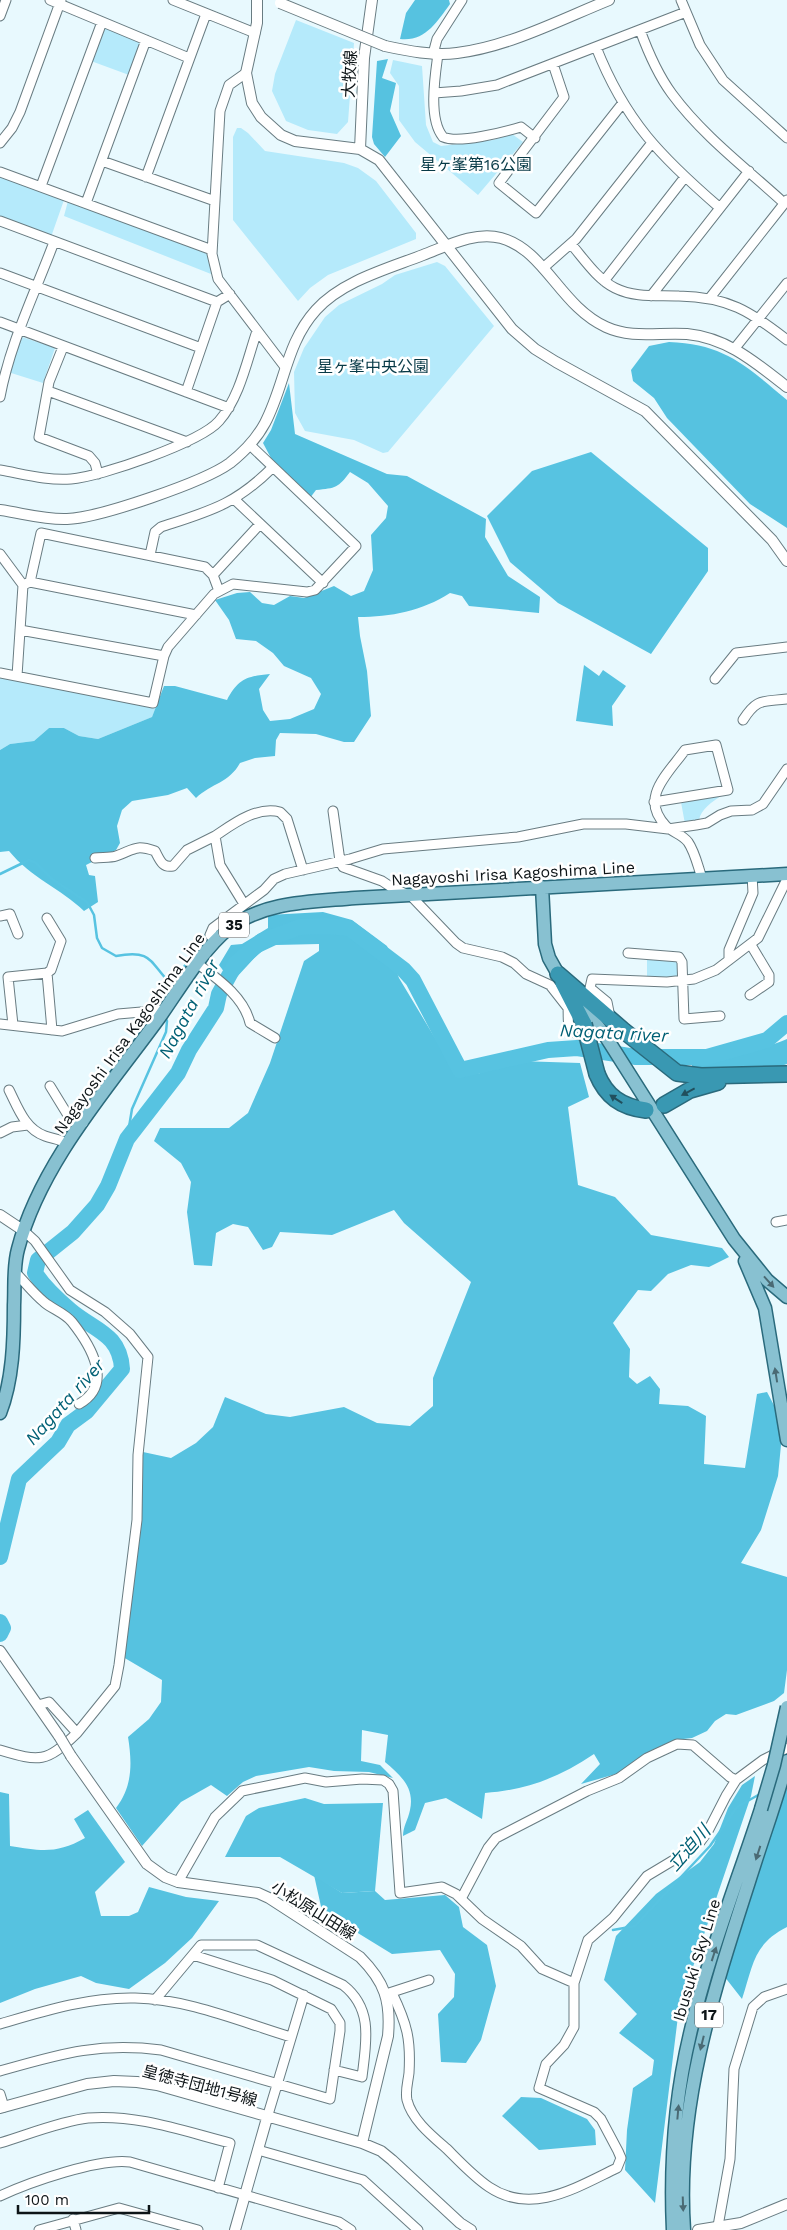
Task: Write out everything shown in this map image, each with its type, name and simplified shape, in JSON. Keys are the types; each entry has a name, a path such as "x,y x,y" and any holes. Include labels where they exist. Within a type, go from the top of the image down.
{"highway":[{"path":"558,974 582,1030 597,1074 611,1098 628,1106 646,1110"},
{"path":"558,974 624,1032 677,1073 701,1076 787,1074"},
{"path":"664,1105 690,1090 711,1082 787,1083"}],"main road":[{"name":"Nagayoshi Irisa Kagoshima Line","path":"0,1413 6,1394 12,1347 14,1271 18,1248 52,1166 198,964 228,929 262,910 288,904 542,887 787,874"},
{"path":"542,887 545,944 549,958 558,974 606,1037 734,1239 767,1280 786,1296"},
{"path":"734,1239 765,1308 787,1440"},
{"name":"Ibusuki Sky Line","path":"684,2230 682,2201 685,2143 696,2066 715,1991 767,1808 787,1707"},
{"name":"Ibusuki Sky Line","path":"673,2230 673,2168 679,2100 690,2034 767,1808 787,1761"}],"street":[{"path":"0,16 6,0"},
{"path":"50,0 61,2 102,22 189,58"},
{"path":"173,0 255,33"},
{"path":"257,0 255,33 246,73 252,103 261,118 282,135 317,145 360,150 386,167 512,329 535,349 556,362 645,411 772,540 787,561"},
{"name":"大牧線","path":"360,150 364,58 372,0"},
{"path":"462,0 437,39 434,93 438,129 446,138 498,133 521,127 535,138"},
{"path":"276,2 385,46 435,54 457,53 496,44 610,0"},
{"path":"682,0 700,45 724,80 787,138"},
{"path":"0,143 12,128 20,112 61,2"},
{"path":"434,93 486,87 553,64 686,12"},
{"path":"146,177 206,14"},
{"path":"41,186 102,22"},
{"path":"640,30 656,68 672,94 703,129 749,171 786,201 709,299"},
{"path":"86,203 146,40"},
{"path":"596,47 607,75 622,104 651,144 720,208"},
{"path":"553,64 564,97 535,138 499,183 536,213 622,104"},
{"path":"246,73 229,85 220,111 212,250 214,271 285,367"},
{"path":"542,268 571,244 651,144"},
{"path":"102,161 215,201"},
{"path":"651,296 749,171"},
{"path":"0,172 212,250"},
{"path":"604,281 685,177"},
{"path":"0,221 217,302"},
{"path":"0,510 60,519 99,513 204,477 231,462 250,445 267,418 293,343 317,308 332,295 362,280 473,237 500,237 523,247 575,307 608,328 627,333 685,334 705,337 735,348 787,388"},
{"path":"0,396 2,373 54,242"},
{"path":"571,244 604,281 626,292 651,296 709,299 736,306 759,318 787,340"},
{"path":"0,272 201,348"},
{"path":"735,348 787,283"},
{"path":"186,392 217,302 230,294"},
{"path":"0,322 229,408"},
{"path":"0,470 54,480 73,480 98,474 187,442 211,428 229,408 257,331"},
{"path":"63,347 48,391 39,437 89,456 95,463 98,474"},
{"path":"48,391 187,442"},
{"path":"0,673 153,703 164,656 175,638 219,591 233,584 307,592 315,590 323,583 356,546 250,445"},
{"path":"150,555 155,532 161,527 218,508 254,486 272,467"},
{"path":"234,499 323,583"},
{"path":"213,575 260,524"},
{"path":"17,676 20,630 27,583 41,533 205,567 213,575 219,591"},
{"path":"1,559 27,583 196,615"},
{"path":"20,630 164,656"},
{"path":"715,679 736,653 787,648"},
{"path":"743,720 752,706 758,702 787,699"},
{"path":"654,802 728,790 716,745 685,750 656,791 654,802 655,814 668,829 682,835 689,843 702,878"},
{"path":"215,942 210,935 213,928 264,890 274,879 383,849 518,837 583,824 626,824 668,829 707,823 731,812 752,810 763,804 787,769"},
{"path":"332,810 340,861 343,867 382,881 410,896 463,948 502,957 514,963 526,974 550,985 568,1008 568,1025 571,1031 582,1030"},
{"path":"95,858 115,856 127,849 139,847 156,851 163,864 173,866 187,850 239,820 260,812 280,812 287,819 304,870"},
{"path":"214,836 220,865 244,904"},
{"path":"729,960 729,950 753,893 752,875"},
{"path":"609,1012 606,1002 590,988 592,979 667,982 694,979 716,970 758,938 787,879"},
{"path":"0,916 10,914 18,934"},
{"path":"47,918 61,941 51,970 48,973 52,1030"},
{"path":"750,994 769,982 769,975 751,945"},
{"path":"628,953 679,957 682,962 684,1019 720,1016"},
{"path":"198,964 234,994 248,1014 250,1023 275,1038"},
{"path":"13,1025 8,977 48,973"},
{"path":"0,1024 62,1031 118,1014 165,1010"},
{"path":"50,1086 69,1117 83,1123"},
{"path":"9,1090 28,1125 46,1136 58,1138 68,1144"},
{"path":"0,1133 12,1127 28,1125"},
{"path":"0,1215 35,1241 70,1290 105,1312 130,1334 148,1357 138,1455 137,1520 115,1686 77,1733 64,1745 44,1758 37,1759 0,1750"},
{"path":"776,1222 787,1220"},
{"path":"14,1271 44,1302 71,1320 92,1353 97,1371 95,1391 90,1398 79,1404"},
{"name":"小松原山田線","path":"0,1650 146,1864 165,1877 178,1882 241,1889 269,1898 360,1957 372,1969 389,1994 388,2036 362,2143"},
{"path":"38,1706 49,1702 77,1733"},
{"path":"461,1899 488,1848 496,1838 588,1791 619,1778 664,1749 677,1744 693,1745 736,1780"},
{"path":"429,1980 389,1994 405,2020 409,2038 406,2091 407,2100 417,2120 489,2187 504,2196 541,2200 579,2186 617,2168 621,2158 606,2128 594,2112 539,2088 546,2064 564,2044 574,2027 574,1983 588,1940 613,1918 647,1876 700,1842 736,1780 763,1760 787,1748"},
{"path":"178,1882 215,1817 242,1791 305,1778 326,1782 383,1780 389,1784 393,1791 400,1893 442,1887 461,1899 482,1919 521,1946 542,1969 574,1983"},
{"path":"155,2000 201,1946 257,1945 349,1989 361,2006 366,2022 367,2035 362,2077 334,2070"},
{"path":"0,2071 80,2050 109,2046 128,2047 161,2050 330,2098 340,2023 331,2009 272,1980 193,1955"},
{"path":"787,1990 764,1997 753,2007 734,2069 730,2159 710,2228 759,2217 787,2204"},
{"path":"235,2230 304,1995"},
{"path":"0,2024 80,2002 135,1998 196,2008 291,2037"},
{"name":"皇徳寺団地1号線","path":"2,2108 87,2084 114,2081 157,2086 362,2143"},
{"path":"0,2094 2,2108"},
{"path":"0,2142 86,2118 120,2117 152,2123 230,2143 218,2188"},
{"path":"362,2143 381,2151 460,2223 471,2230"},
{"path":"258,2150 363,2180 418,2230"},
{"path":"0,2196 56,2176 117,2160 339,2222 351,2230"},
{"path":"39,2230 73,2219 119,2208 198,2230"},
{"path":"73,2219 76,2230"}],"green space":[{"path":"296,20 354,43 348,122 337,134 308,130 286,121 272,91 275,74"},
{"path":"107,28 138,41 140,45 129,75 91,61 104,30"},
{"name":"星ヶ峯第16公園","path":"393,60 422,66 426,125 433,142 441,146 493,140 512,134 523,142 478,195 415,142 399,120 399,86 390,73"},
{"path":"237,128 241,128 248,133 265,151 344,163 358,168 376,181 416,233 416,239 328,275 310,288 298,301 233,220 233,137"},
{"path":"0,176 64,200 51,237 0,217"},
{"path":"68,201 205,252 209,257 211,274 64,216"},
{"name":"星ヶ峯中央公園","path":"437,262 445,266 494,326 388,452 383,453 354,440 305,431 295,413 294,372 304,348 325,317 339,305 382,284 395,275"},
{"path":"19,336 55,348 43,383 8,372"},
{"path":"0,677 156,707 152,717 98,739 79,736 64,728 49,728 34,741 10,744 0,750"},
{"path":"721,796 704,809 699,820 685,824 681,802"},
{"path":"647,959 675,959 679,963 677,977 647,978"}],"shaded area":[{"path":"415,0 449,0 450,4 435,24 423,34 409,39 400,39 406,13"},
{"path":"388,59 382,78 396,83 390,111 401,136 385,157 374,144 372,137 377,61"},
{"path":"669,342 705,347 720,352 746,367 787,400 787,528 750,504 667,418 654,398 633,381 631,370 649,346"},
{"path":"289,383 295,434 387,474 407,476 486,519 485,537 508,576 540,597 539,613 469,606 462,596 450,593 417,609 406,612 358,617 367,671 371,716 354,742 344,742 316,734 280,733 276,740 275,756 255,758 240,763 231,775 196,798 187,788 168,795 132,801 122,810 117,826 120,843 116,850 86,865 89,875 95,876 98,902 84,911 27,869 9,851 0,852 0,750 10,744 34,741 49,728 64,728 79,736 98,739 152,717 164,686 175,686 227,700 239,683 255,676 270,674 259,689 263,710 270,721 290,719 314,709 321,694 311,678 284,666 273,653 256,641 236,639 229,620 215,600 237,593 250,592 262,603 274,605 290,596 304,598 334,586 351,596 364,591 373,570 371,535 386,518 388,506 368,483 350,472 336,486 316,490 310,498 272,460 263,443 271,430"},
{"path":"591,452 708,548 708,571 651,654 558,603 510,562 487,516 532,471"},
{"path":"584,665 599,676 603,670 626,686 612,706 613,726 576,721"},
{"path":"323,912 352,920 387,946 399,978 456,1073 477,1074 519,1061 580,1063 589,1097 568,1107 578,1185 615,1197 651,1235 722,1248 729,1257 709,1267 691,1265 668,1274 651,1291 638,1290 613,1323 630,1349 629,1377 637,1384 650,1376 660,1389 659,1404 688,1406 706,1416 704,1464 745,1468 757,1394 767,1392 777,1411 781,1445 778,1476 761,1530 741,1563 787,1577 787,1670 784,1693 774,1701 736,1715 726,1714 715,1721 707,1731 692,1738 675,1740 616,1774 581,1784 600,1764 594,1754 556,1776 515,1789 485,1793 482,1819 446,1798 425,1803 415,1830 403,1836 410,1810 410,1795 405,1782 385,1762 388,1735 362,1730 361,1761 380,1765 393,1778 369,1772 334,1771 309,1767 256,1776 243,1782 227,1796 211,1785 181,1802 142,1846 116,1808 126,1791 130,1774 128,1737 149,1719 161,1702 162,1680 123,1657 143,1452 171,1458 196,1443 213,1427 225,1397 266,1414 290,1417 344,1407 377,1423 410,1426 433,1406 433,1378 471,1282 404,1223 394,1210 332,1235 280,1232 272,1247 263,1250 248,1227 233,1224 216,1233 212,1266 194,1265 187,1212 191,1182 181,1163 154,1141 160,1128 229,1128 248,1113 270,1063 304,961 319,951 319,944 276,945 259,953 235,979 228,977 219,965 231,945 242,944 268,928 268,915"},
{"path":"787,1039 787,1064 767,1071 692,1068 692,1063 704,1059 764,1047"},
{"path":"755,1776 751,1796 679,2008 655,2203 625,2170 627,2130 633,2088 652,2075 654,2060 619,2033 637,2014 604,1980 616,1936 656,1894 700,1862 714,1844 728,1808 742,1785"},
{"path":"787,1782 787,1927 767,1941 756,1957 742,1999 724,1976"},
{"path":"0,1792 9,1794 10,1846 49,1850 66,1847 75,1843 85,1838 74,1819 88,1810 125,1862 95,1892 101,1916 129,1916 138,1912 149,1887 186,1897 219,1901 192,1938 165,1963 129,1989 96,1983 81,1976 35,1989 0,2003"},
{"path":"305,1798 324,1804 383,1803 375,1891 342,1893 280,1857 225,1857 246,1816 259,1808"},
{"path":"314,1875 342,1893 375,1891 385,1900 445,1895 459,1907 463,1927 487,1945 496,1986 481,2040 466,2063 441,2062 438,2014 454,1997 455,1974 440,1950 392,1954 322,1911"},
{"path":"521,2097 541,2098 587,2119 595,2130 596,2145 539,2150 502,2116"}],"waterway":[{"path":"0,874 29,860 36,863 52,879 87,902 94,915 97,938 102,948 116,956 128,954 144,956 154,964 172,985"},
{"name":"Nagata river","path":"0,1557 19,1479 58,1442 68,1425 87,1411 122,1369 120,1357 111,1340 70,1310 51,1293 35,1273 38,1260 73,1232 97,1205 108,1186 127,1139 178,1073 189,1050 216,1008 219,994 236,963 262,941 300,927 325,926 349,928 403,969 413,980 460,1070 548,1050 577,1048 636,1057 707,1057 767,1040 787,1023"},
{"path":"167,992 207,933"},
{"path":"127,1139 132,1109 166,1032 167,1021 165,1017"},
{"name":"Nagata river","path":"0,1622 3,1628 0,1634"},
{"name":"立迫川","path":"613,1930 635,1926 710,1846 737,1807 760,1794"}]}
